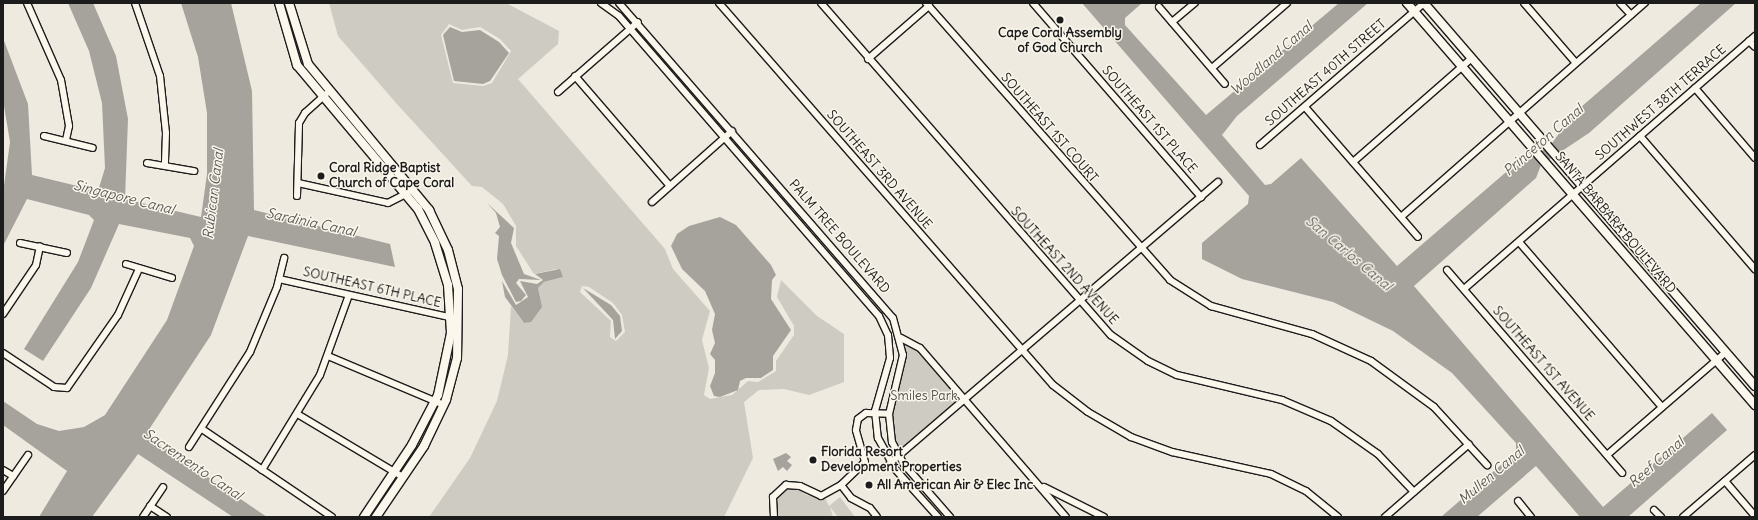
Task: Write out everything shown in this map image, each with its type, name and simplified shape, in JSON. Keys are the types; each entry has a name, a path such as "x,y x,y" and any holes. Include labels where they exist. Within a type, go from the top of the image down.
{"main road":[{"path":"279,3 298,65 323,97 407,194 438,252 451,317 446,370 436,402 395,472 364,517"},
{"path":"289,3 305,59 414,188 434,218 448,250 460,319 456,369 444,405 403,477 376,517"},
{"name":"SANTA BARBARA BOULEVARD","path":"1407,3 1510,120 1582,187 1755,386"},
{"name":"SANTA BARBARA BOULEVARD","path":"1424,3 1518,114 1540,147"},
{"name":"SANTA BARBARA BOULEVARD","path":"1552,160 1573,194 1716,360 1754,401"},
{"path":"1649,282 1658,274"}],"street":[{"path":"27,3 61,80 69,126 66,140"},
{"path":"135,3 149,37 162,88 166,133 165,164"},
{"name":"PALM TREE BOULEVARD","path":"604,3 631,29 879,316 890,346 875,413 878,438 890,463 938,517"},
{"name":"PALM TREE BOULEVARD","path":"619,3 638,22 878,298 893,318 901,338 902,364 889,414 890,434 898,456 950,517"},
{"name":"SOUTHEAST 3RD AVENUE","path":"719,3 1022,352 1070,399 1119,431 1172,452 1271,474 1306,491 1338,517"},
{"name":"SOUTHEAST 2ND AVENUE","path":"820,3 1079,302 1121,343 1166,370 1202,383 1282,400 1331,421 1378,454 1414,492"},
{"name":"SOUTHEAST 1ST PLACE","path":"1033,3 1201,197"},
{"path":"1172,22 1194,3"},
{"path":"1212,68 1287,3"},
{"name":"SOUTHEAST 40TH STREET","path":"1260,145 1424,3"},
{"path":"1524,3 1576,63"},
{"path":"1620,3 1631,15"},
{"path":"1400,217 1645,3"},
{"path":"868,59 927,5"},
{"name":"SOUTHEAST 1ST COURT","path":"927,5 1140,250"},
{"path":"1159,7 1225,84"},
{"path":"558,92 638,22"},
{"name":"SOUTHWEST 38TH TERRACE","path":"1464,289 1755,36"},
{"path":"1749,41 1755,47"},
{"path":"1352,162 1472,58"},
{"path":"575,76 670,186"},
{"path":"1695,88 1755,158"},
{"path":"297,196 299,123 305,113 330,90"},
{"path":"1305,107 1418,237"},
{"path":"652,202 732,131"},
{"path":"44,136 66,140 94,148"},
{"path":"1640,136 1755,270"},
{"path":"148,163 165,164 194,171"},
{"path":"890,463 1022,352 1218,182"},
{"path":"298,183 388,203 407,194 414,188"},
{"path":"1519,242 1662,407"},
{"path":"20,243 40,246 67,253"},
{"path":"3,314 36,265 40,246"},
{"path":"1140,250 1178,286 1211,306 1312,334 1371,361 1422,396 1487,466"},
{"path":"189,447 202,429 250,352 279,279 284,258"},
{"path":"126,264 172,278"},
{"path":"3,353 62,389 72,385 118,315 139,269"},
{"name":"SOUTHEAST 1ST AVENUE","path":"1447,270 1622,473"},
{"name":"SOUTHEAST 6TH PLACE","path":"279,279 460,319"},
{"path":"262,470 299,415 328,356 349,295"},
{"path":"901,338 920,348 1041,485 1066,517"},
{"path":"1607,455 1726,352"},
{"path":"328,356 444,405"},
{"path":"882,385 895,390"},
{"path":"774,517 773,497 786,485 800,486 821,496 841,485 864,462 856,430 858,419 875,413 889,414"},
{"path":"299,415 403,477"},
{"path":"202,429 332,517"},
{"path":"1385,517 1468,444"},
{"path":"3,491 28,455"},
{"path":"1683,517 1755,455"},
{"path":"3,470 13,476"},
{"path":"1725,481 1755,516"},
{"path":"841,485 851,498 870,508 878,517"},
{"path":"1041,485 1104,517"},
{"path":"143,517 163,487"},
{"path":"1518,501 1531,517"},
{"path":"150,506 167,517"},
{"path":"1654,510 1661,517"}],"green space":[{"path":"329,3 506,3 559,31 558,44 518,79 665,249 673,269 710,311 702,340 709,368 704,395 710,399 732,395 748,381 758,382 776,371 776,361 794,335 794,326 777,297 781,280 817,316 844,334 844,382 809,395 784,389 759,390 744,402 753,458 724,517 429,517 470,458 497,401 508,355 511,306 524,323 539,295 538,288 544,282 563,277 556,269 534,274 516,246 516,226 503,204 482,187 472,186 396,103 338,36","holes":["449,24 462,30 480,27 500,39 511,51 492,83 483,86 453,83 441,35","582,286 589,287 613,303 622,315 625,332 616,341 610,337 611,321 580,292"]},
{"name":"Smiles Park","path":"904,341 918,349 964,400 900,453 891,420 905,365"},
{"path":"793,486 807,495 825,498 829,506 840,497 855,517 838,517 830,507 833,517 778,517 774,501 780,490"}],"water":[{"path":"68,3 93,3 116,56 128,119 125,199 201,217 207,174 207,113 198,57 181,3 231,3 252,91 254,210 390,244 395,267 248,236 211,335 148,431 150,438 267,517 233,517 138,454 92,517 39,517 67,471 3,425 3,401 37,424 59,431 84,427 105,415 167,320 194,246 190,238 119,224 91,288 43,361 24,349 78,262 94,220 89,215 27,199 3,246 3,193 10,142 3,100 3,38 28,104 32,175 98,191 105,168 102,103 89,51"},
{"path":"1082,3 1142,3 1125,18 1125,25 1206,115 1339,3 1368,3 1237,116 1222,135 1265,185 1271,184 1301,158 1397,266 1505,173 1550,146 1573,114 1701,3 1736,3 1589,133 1541,165 1536,178 1414,286 1603,507 1712,413 1727,430 1628,517 1580,517 1536,466 1477,517 1441,517 1516,452 1516,443 1452,373 1393,331 1333,302 1242,279 1202,259 1202,243 1248,204 1249,196"},
{"path":"450,27 462,32 480,30 499,42 509,53 490,81 483,84 454,81 443,35"},
{"path":"487,203 514,228 511,243 524,274 541,280 519,279 516,283 526,295 521,301 516,302 502,275 497,259 499,236 495,233 500,227 496,213"},
{"path":"720,217 736,225 771,265 776,275 772,280 771,299 791,330 773,356 773,370 761,378 746,378 740,381 738,390 720,397 714,396 710,386 715,373 715,360 710,354 715,343 712,330 715,314 705,291 682,269 671,246 677,234 689,226"},
{"path":"560,269 563,277 544,282 538,288 542,307 531,322 524,323 505,297 502,281 516,305 528,297 520,281 537,284 543,280 535,274"},
{"path":"583,288 611,305 620,316 622,331 615,339 613,320"},
{"path":"786,453 791,457 787,461 792,465 787,471 783,467 778,471 773,459"}],"place":[{"name":"Cape Coral Assembly of God Church","path":"1060,20"},
{"name":"Coral Ridge Baptist Church of Cape Coral","path":"321,176"},
{"name":"Florida Resort Development Properties","path":"813,460"},
{"name":"All American Air & Elec Inc","path":"869,485"}],"water label":[{"name":"Woodland Canal","path":"1271,58"},
{"name":"Princeton Canal","path":"1543,140"},
{"name":"Rubican Canal","path":"213,194"},
{"name":"Singapore Canal","path":"124,197"},
{"name":"Sardinia Canal","path":"311,222"},
{"name":"San Carlos Canal","path":"1349,253"},
{"name":"Reef Canal","path":"1656,462"},
{"name":"Sacremento Canal","path":"193,464"},
{"name":"Mullen Canal","path":"1491,475"}]}
